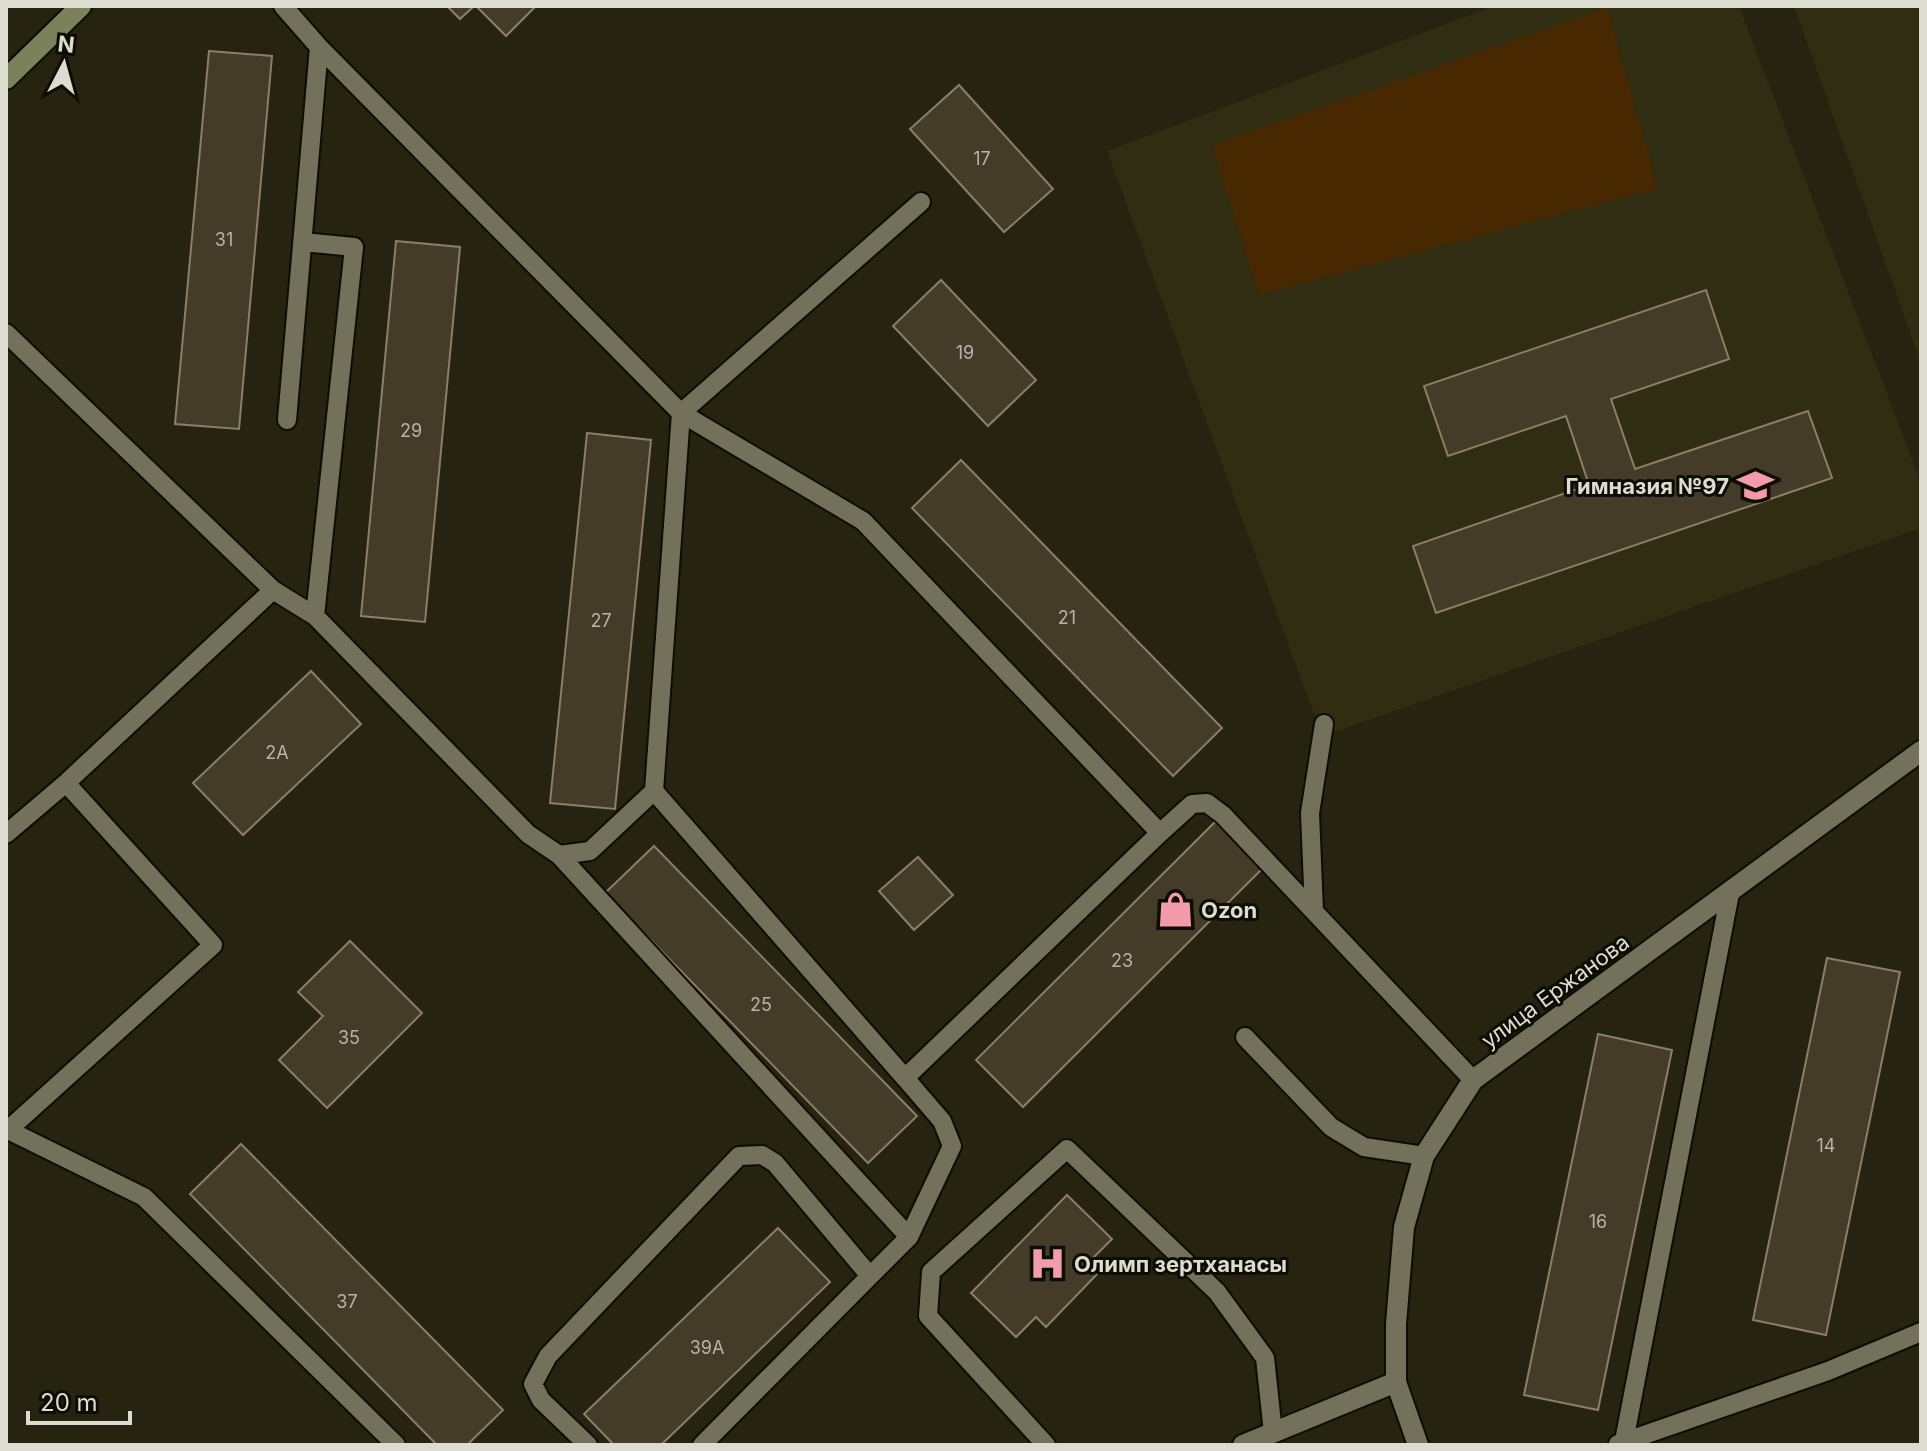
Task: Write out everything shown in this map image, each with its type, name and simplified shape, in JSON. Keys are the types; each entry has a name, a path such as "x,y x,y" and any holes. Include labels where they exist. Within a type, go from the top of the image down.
{"street":[{"path":"6,79 81,6"},
{"name":"улица Ержанова","path":"1418,1445 1396,1382 1396,1324 1404,1227 1424,1156 1473,1080 1921,751"},
{"path":"1243,1445 1396,1382"}],"lane":[{"path":"283,6 319,47 681,413 863,521 1160,833"},
{"path":"287,420 319,47"},
{"path":"559,855 590,851 654,791 681,413 921,202"},
{"path":"303,242 354,247 315,616"},
{"path":"6,333 273,590 315,616 528,834 559,855 909,1237"},
{"path":"6,834 66,783 273,590"},
{"path":"1314,911 1310,813 1324,724"},
{"path":"66,783 213,945 7,1134 144,1197 396,1445"},
{"path":"654,791 942,1121 952,1146 909,1237 702,1445"},
{"path":"905,1078 1160,833 1192,804 1207,803 1223,815 1473,1080"},
{"path":"1620,1443 1730,893"},
{"path":"1245,1037 1331,1127 1364,1147 1424,1156"},
{"path":"1046,1445 928,1316 931,1272 1067,1149 1217,1292 1265,1358 1273,1433"},
{"path":"588,1445 541,1400 533,1384 548,1356 739,1156 762,1155 775,1163 870,1276"},
{"path":"1620,1443 1828,1371 1921,1332"}],"shaded area":[{"path":"1494,6 1739,6 1921,483 1921,528 1322,736 1107,151"},
{"path":"1794,6 1921,6 1921,363"},
{"path":"1607,8 1658,188 1259,295 1212,145"}],"building":[{"path":"447,6 474,6 460,19"},
{"path":"476,6 536,6 506,36"},
{"path":"209,51 272,56 239,429 175,424"},
{"path":"959,85 1053,189 1004,232 910,129"},
{"path":"396,241 460,247 425,622 361,616"},
{"path":"941,280 1036,380 988,426 893,326"},
{"path":"1706,290 1729,359 1611,399 1635,469 1808,411 1832,478 1436,613 1413,546 1589,485 1566,416 1448,456 1424,386"},
{"path":"587,433 651,440 615,809 550,803"},
{"path":"961,460 1222,728 1173,776 912,508"},
{"path":"311,671 361,724 243,835 193,783"},
{"path":"1221,816 1268,863 1023,1107 976,1060"},
{"path":"654,846 917,1116 868,1163 605,893"},
{"path":"918,857 953,895 914,930 879,891"},
{"path":"350,941 422,1013 327,1108 279,1060 323,1016 298,992"},
{"path":"1827,958 1900,972 1826,1335 1753,1320"},
{"path":"1598,1034 1672,1050 1598,1410 1524,1395"},
{"path":"241,1144 503,1410 467,1445 437,1445 190,1194"},
{"name":"Олимп зертханасы","path":"1067,1195 1112,1239 1092,1259 1102,1269 1046,1327 1036,1317 1016,1337 971,1293"},
{"path":"778,1228 830,1282 661,1445 614,1445 584,1414"}],"place":[{"name":"Гимназия №97","path":"1755,486"},
{"name":"Ozon","path":"1175,910"},
{"name":"Олимп зертханасы","path":"1048,1264"}]}
